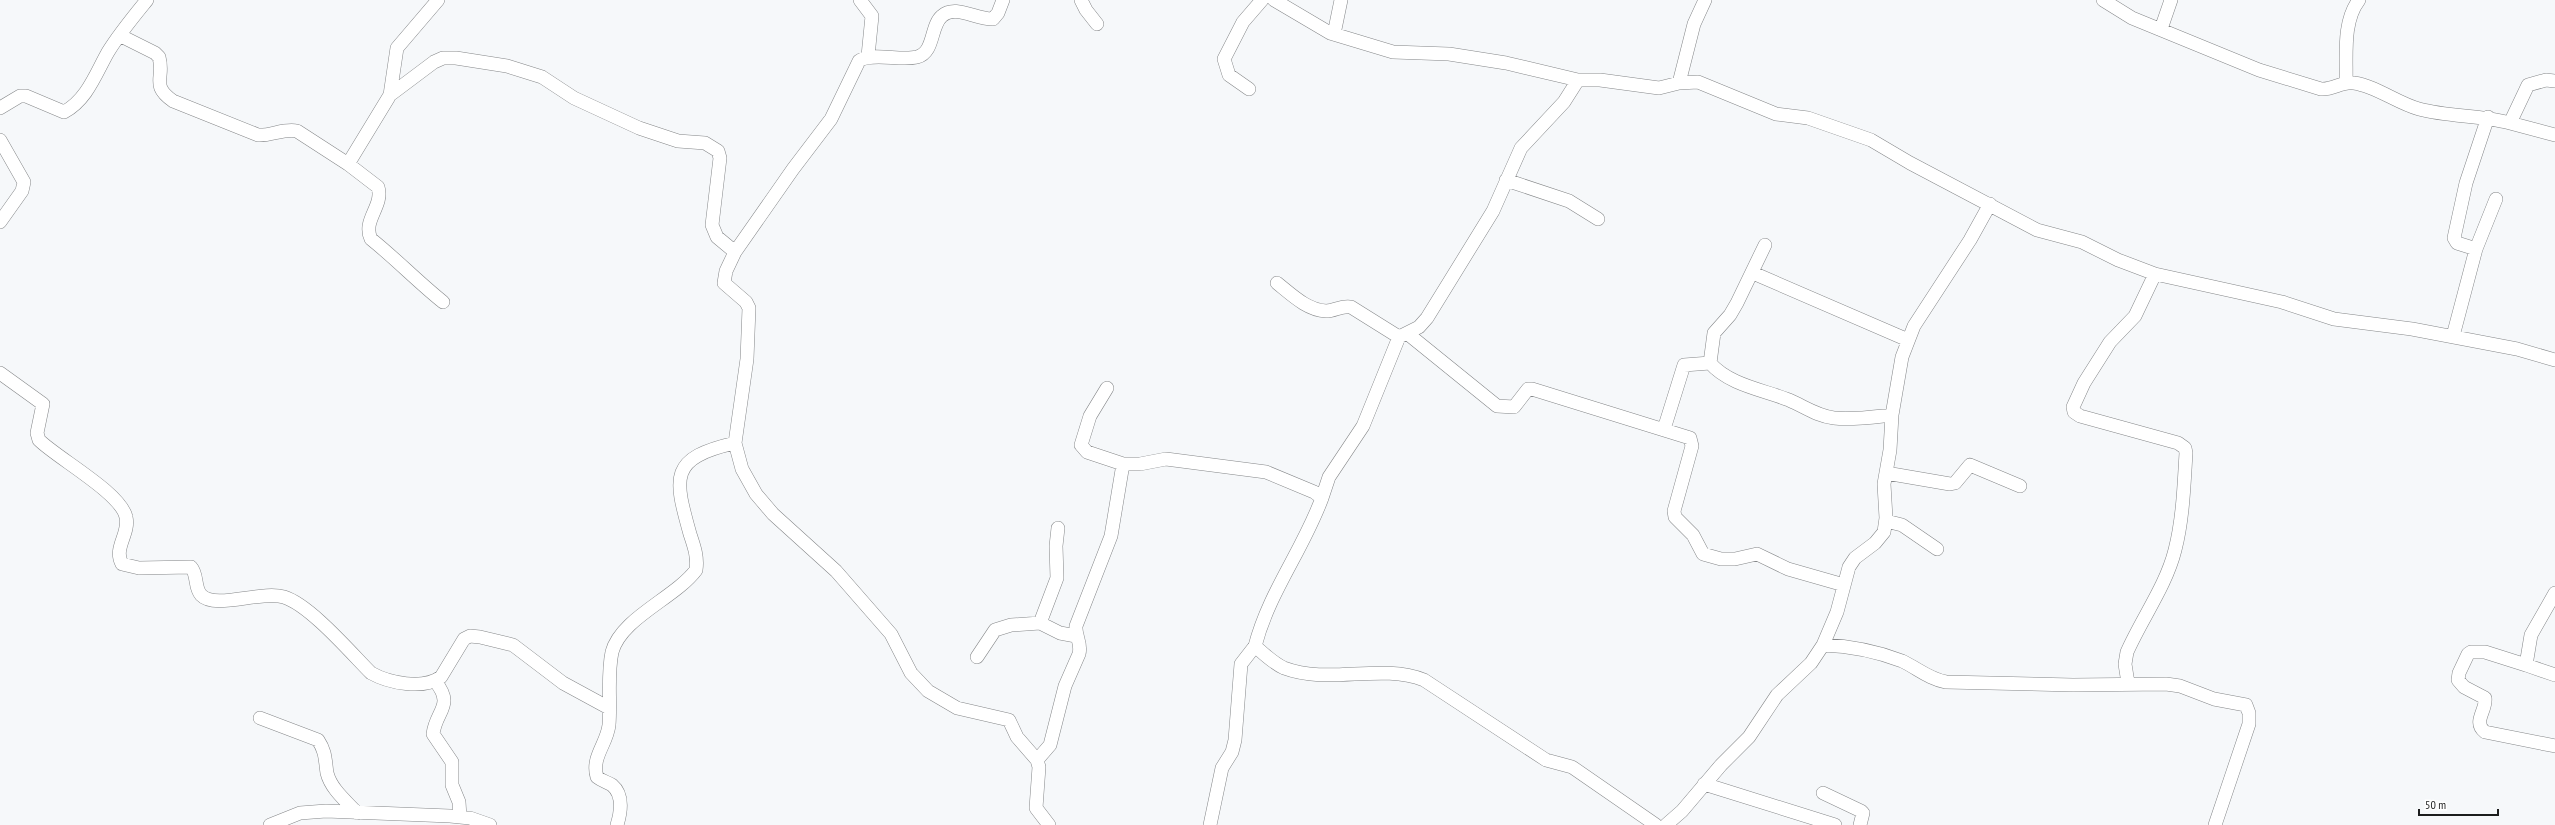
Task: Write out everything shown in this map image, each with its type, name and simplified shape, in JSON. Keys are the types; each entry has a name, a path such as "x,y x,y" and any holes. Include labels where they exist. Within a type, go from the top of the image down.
{"street":[{"path":"0,108 20,96 26,96 64,112 72,108 82,97 98,74 108,52 147,0"},
{"path":"390,94 397,48 438,0"},
{"path":"860,0 872,16 868,56"},
{"path":"1003,0 998,13 993,19 958,12 946,12 940,18 926,50 922,55 907,58 868,56 859,61 831,119 735,252 726,271 724,283 746,302 749,308 747,359 735,443 742,469 756,494 773,514 816,551 849,585 891,634 918,683 928,691 957,708 1009,720 1017,737 1037,760 1039,767 1036,808 1049,825"},
{"path":"1081,0 1086,10 1097,24"},
{"path":"1249,89 1229,75 1224,59 1243,22 1262,0"},
{"path":"1274,0 1334,34 1393,52 1449,54 1506,62 1578,80 1600,80 1659,88 1689,81 1709,86 1776,114 1808,118 1871,140 1910,163 2037,230 2082,242 2118,260 2155,274 2282,302 2334,319 2412,328 2517,349 2555,360"},
{"path":"1334,34 1341,0"},
{"path":"1680,82 1694,24 1705,0"},
{"path":"2103,0 2132,18 2260,70 2321,89 2329,90 2346,83 2364,86 2419,109 2488,117 2555,135"},
{"path":"2161,29 2171,0"},
{"path":"2346,83 2348,26 2350,14 2359,0"},
{"path":"121,36 155,53 159,57 159,88 163,94 173,101 258,135 269,136 292,130 297,131 348,164 378,187 380,191 377,204 368,225 371,239 398,261 415,280 443,302"},
{"path":"348,164 390,94 412,76 443,58 483,61 542,77 574,98 639,128 678,141 705,143 718,152 720,158 712,225 714,233 735,252"},
{"path":"1210,825 1222,768 1232,752 1235,740 1241,664 1255,646 1272,597 1314,517 1330,477 1363,426 1404,336 1419,327 1427,318 1493,211 1521,148 1564,102 1578,80"},
{"path":"2510,123 2528,85 2546,80 2555,81"},
{"path":"2476,249 2457,243 2454,238 2466,183 2488,117"},
{"path":"0,140 24,182 22,191 0,222"},
{"path":"1506,180 1569,201 1598,218"},
{"path":"2453,336 2476,249 2496,199"},
{"path":"1666,825 1682,811 1704,784 1749,737 1770,704 1811,663 1823,645 1837,612 1849,567 1855,558 1875,544 1884,532 1886,521 1884,493 1892,415 1902,358 1908,340 1924,311 1970,240 1990,204"},
{"path":"1710,363 1714,333 1730,315 1753,273 1765,245"},
{"path":"1753,273 1908,340"},
{"path":"2128,683 2125,669 2127,652 2162,582 2175,551 2180,524 2186,453 2185,448 2178,443 2080,416 2074,412 2073,407 2084,383 2110,342 2135,316 2155,274"},
{"path":"1277,283 1307,306 1328,311 1346,306 1351,307 1404,336 1497,406 1514,407 1528,389 1532,389 1664,428 1690,438 1692,443 1674,511 1675,517 1693,535 1703,554 1721,559 1735,559 1757,554 1788,569 1844,585"},
{"path":"1664,428 1684,365 1710,363 1727,376 1752,388 1790,400 1818,415 1856,418 1892,415"},
{"path":"0,373 43,404 37,433 39,440 91,478 122,509 126,516 127,524 119,549 119,559 122,564 139,568 192,567 194,570 198,591 206,599 212,601 250,596 284,596 307,610 371,673 382,679 408,683 436,681 441,677 464,640 474,636 513,645 563,683 610,708"},
{"path":"1107,388 1090,416 1081,445 1087,452 1123,464 1140,464 1166,459 1266,472 1314,492 1322,498"},
{"path":"617,825 620,814 619,796 614,787 597,777 595,770 596,761 609,727 610,666 617,638 681,586 696,570 696,555 679,493 679,478 682,469 696,456 713,448 735,443"},
{"path":"1037,760 1050,745 1065,686 1079,654 1080,643 1076,636 1076,626 1111,536 1123,464"},
{"path":"1886,473 1950,484 1960,478 1970,465 2020,486"},
{"path":"1886,521 1902,525 1937,549"},
{"path":"1040,623 1057,578 1056,546 1058,528"},
{"path":"2526,665 2532,635 2555,593"},
{"path":"977,657 995,630 1023,623 1040,623 1060,633 1076,636"},
{"path":"1823,645 1847,646 1878,652 1906,663 1933,679 1946,682 2073,685 2128,683 2180,686 2214,699 2242,704 2248,708 2249,724 2215,825"},
{"path":"1255,646 1271,660 1284,668 1302,672 1393,673 1412,675 1424,680 1546,760 1572,767 1594,784 1656,825"},
{"path":"2555,675 2485,652 2471,652 2465,660 2458,680 2464,687 2485,698 2479,721 2485,732 2555,746"},
{"path":"436,681 445,697 444,707 433,734 452,762 452,785 459,802 460,817"},
{"path":"260,718 318,740 323,748 327,774 335,789 357,813"},
{"path":"1704,784 1835,825"},
{"path":"1823,793 1861,811 1863,813 1860,825"},
{"path":"270,825 300,813 357,813 460,817 490,825"}]}
